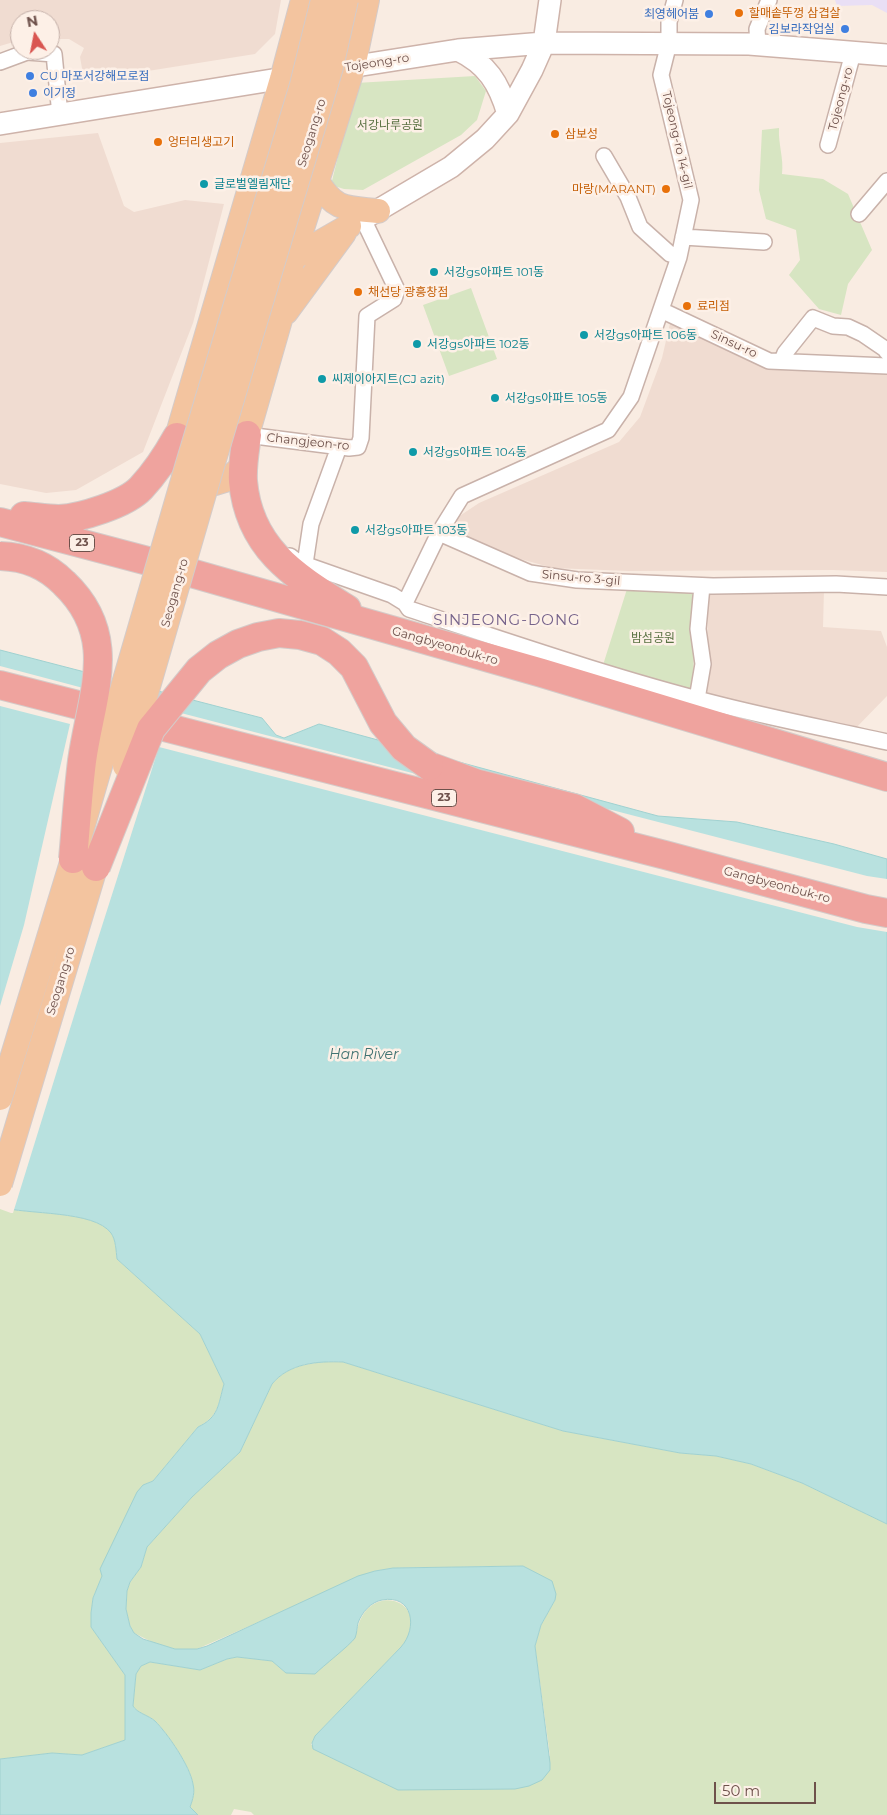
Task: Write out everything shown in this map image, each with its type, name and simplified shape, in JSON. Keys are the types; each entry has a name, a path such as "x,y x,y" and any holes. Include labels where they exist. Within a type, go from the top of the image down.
{"highway":[{"path":"247,435 243,466 246,500 252,523 264,543 282,563 306,583 374,625"},
{"path":"0,515 59,519 88,514 112,506 140,489 167,456 177,437"},
{"name":"Gangbyeonbuk-ro","path":"0,522 163,565 231,586 374,625 887,777"},
{"path":"0,556 17,556 39,563 57,575 73,591 86,609 95,630 99,650 99,674 82,761 84,863"},
{"path":"84,863 151,730 178,697 187,682 218,655 238,644 258,637 279,633 300,635 322,641 340,652 354,667 383,723 404,748 429,766 475,783 574,808 665,855"},
{"name":"Gangbyeonbuk-ro","path":"0,685 887,913"}],"main road":[{"path":"243,466 228,479 215,483 188,474 176,460 177,437 303,0"},
{"name":"Seogang-ro","path":"0,1184 184,477 302,84 323,0"},
{"name":"Seogang-ro","path":"0,1098 84,863 210,473 331,67 346,0"},
{"path":"247,435 280,320 293,258 353,67 367,0"},
{"path":"208,332 242,294 293,258 451,168 485,139 508,114 532,70 544,43 550,0"},
{"name":"Tojeong-ro","path":"0,124 458,50 544,43 758,45 887,54"},
{"path":"458,50 481,64 492,76 504,99 508,114"},
{"path":"317,181 328,199 348,208 363,219"},
{"path":"280,320 363,219"}],"street":[{"name":"Tojeong-ro 14-gil","path":"404,603 439,533 462,496 608,430 631,397 679,257 691,200 661,75 669,43 669,22 675,0"},
{"path":"758,45 757,29 769,0"},
{"path":"0,62 28,52 54,54 60,115"},
{"name":"Tojeong-ro","path":"828,146 853,53"},
{"path":"604,156 628,197 640,227 670,254 679,257"},
{"path":"859,214 887,181"},
{"name":"Changjeon-ro","path":"247,435 340,447 358,447 361,438 367,316 394,299 397,290 363,219"},
{"path":"683,237 764,242"},
{"name":"Sinsu-ro","path":"661,310 769,361 887,366"},
{"path":"782,361 785,353 813,318 833,326 848,327 863,334 887,352"},
{"path":"305,564 311,524 340,447"},
{"path":"246,500 260,516 266,532 276,544 298,562 392,595 409,609 542,653 697,699 887,742"},
{"name":"Sinsu-ro 3-gil","path":"439,533 530,573 576,580 702,586 836,584 887,587"},
{"path":"697,699 703,664 698,629 702,586"}],"shaded area":[{"path":"0,0 281,0 275,34 255,54 91,80 83,74 80,57 84,48 69,39 60,39 60,10 10,10 10,43 0,46"},
{"path":"835,0 887,0 887,13 872,5 837,6"},
{"path":"98,133 124,206 134,212 185,200 224,204 193,323 143,452 76,490 46,493 0,484 0,143"},
{"path":"671,319 768,366 887,370 887,572 833,570 629,571 553,568 499,553 451,532 458,517 479,503 619,442 640,417 662,358"},
{"path":"824,590 823,627 881,631 887,647 887,696 851,733 707,696 708,594"}],"green space":[{"name":"서강나루공원","path":"475,76 486,91 477,120 461,135 363,190 344,189 331,185 356,83"},
{"path":"779,128 782,174 823,179 848,194 872,250 848,284 841,315 819,309 789,275 800,260 796,230 766,219 759,190 762,130"},
{"path":"471,288 497,359 449,376 423,305"},
{"name":"밤섬공원","path":"627,589 695,592 693,693 603,665"},
{"path":"0,1207 60,1214 91,1220 103,1226 113,1236 117,1259 200,1334 224,1384 217,1409 210,1419 198,1427 153,1481 143,1485 93,1598 91,1627 125,1675 125,1740 82,1755 52,1753 0,1759"},
{"path":"324,1362 343,1362 563,1431 680,1453 716,1456 751,1464 802,1483 887,1524 887,1815 254,1815 251,1812 234,1809 231,1815 198,1815 190,1807 194,1790 193,1784 188,1768 178,1751 155,1721 133,1706 136,1674 141,1666 150,1662 200,1670 237,1657 272,1661 286,1673 357,1631 363,1615 372,1605 383,1601 394,1601 403,1606 410,1614 411,1627 406,1642 315,1736 311,1745 550,1756 535,1646 541,1625 555,1600 523,1566 393,1568 375,1571 197,1649 175,1649 154,1643 134,1633 130,1626 126,1609 127,1591 130,1582 141,1567 147,1547 192,1497 240,1452 272,1384 283,1374 295,1368"}],"water":[{"name":"Han River","path":"0,650 262,718 276,735 284,738 319,724 658,816 737,822 834,844 887,859 887,1524 802,1483 751,1464 716,1456 680,1453 563,1431 343,1362 324,1362 295,1368 279,1377 272,1384 240,1452 192,1497 147,1547 141,1567 130,1582 127,1591 126,1609 130,1626 134,1633 143,1639 175,1649 197,1649 358,1576 375,1571 393,1568 523,1566 552,1581 556,1594 555,1600 541,1625 535,1646 550,1763 550,1770 542,1780 529,1786 515,1789 398,1790 313,1749 312,1743 315,1736 401,1647 410,1631 411,1622 406,1607 400,1602 382,1600 374,1603 364,1611 352,1642 315,1674 286,1673 272,1661 237,1657 200,1670 150,1662 141,1666 136,1674 133,1706 155,1721 178,1751 188,1768 193,1784 194,1790 190,1807 198,1815 0,1815 0,1759 52,1753 82,1755 125,1740 125,1675 91,1627 93,1598 102,1576 100,1569 137,1492 143,1485 153,1481 198,1427 214,1415 224,1384 200,1334 117,1259 111,1233 90,1220 59,1214 0,1207"}],"pier":[{"path":"0,666 87,689 101,674 160,689 154,706 574,815 577,801 867,876 887,879 887,932 857,927 159,747 13,1213 11,1213 0,1209 0,1006 24,925 70,724 0,706"}],"place":[{"name":"할매솥뚜껑 삼겹살","path":"739,13"},
{"name":"최영헤어붐","path":"709,14"},
{"name":"김보라작업실","path":"845,29"},
{"name":"CU 마포서강해모로점","path":"30,76"},
{"name":"이기정","path":"33,93"},
{"name":"삼보성","path":"555,134"},
{"name":"엉터리생고기","path":"158,142"},
{"name":"글로벌엘림재단","path":"204,184"},
{"name":"마랑(MARANT)","path":"666,189"},
{"name":"서강gs아파트 101동","path":"434,272"},
{"name":"채선당 광흥창점","path":"358,292"},
{"name":"료리점","path":"687,306"},
{"name":"서강gs아파트 106동","path":"584,335"},
{"name":"서강gs아파트 102동","path":"417,344"},
{"name":"씨제이아지트(CJ azit)","path":"322,379"},
{"name":"서강gs아파트 105동","path":"495,398"},
{"name":"서강gs아파트 104동","path":"413,452"},
{"name":"서강gs아파트 103동","path":"355,530"}],"district":[{"name":"SINJEONG-DONG","path":"507,621"}]}
